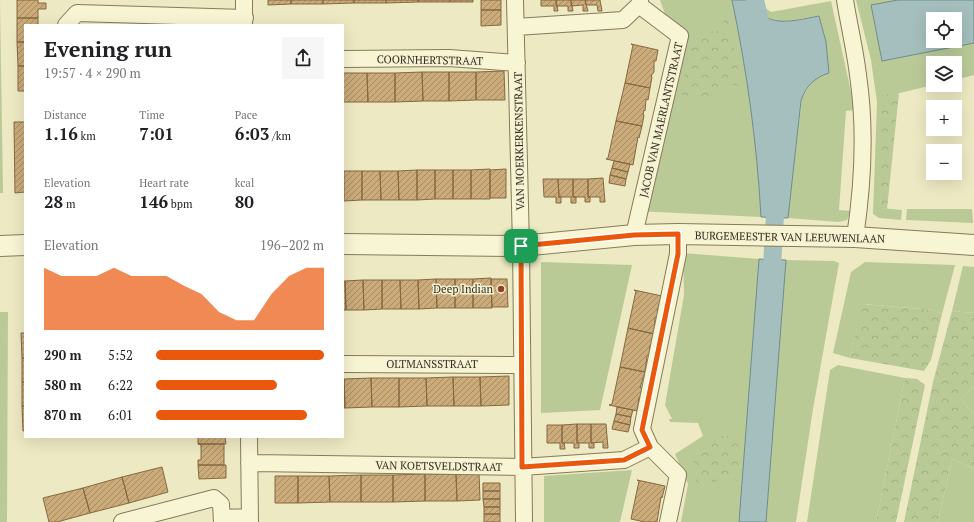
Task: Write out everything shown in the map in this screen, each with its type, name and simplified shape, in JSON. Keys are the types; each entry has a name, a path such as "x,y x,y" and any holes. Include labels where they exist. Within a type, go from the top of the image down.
{"street":[{"path":"67,24 77,13 245,22 244,0"},
{"name":"VAN MOERKERKENSTRAAT","path":"515,0 521,246 522,467 524,522"},
{"path":"845,0 858,76 862,119 863,161 855,237"},
{"path":"516,26 623,20 639,3"},
{"name":"JACOB VAN MAERLANTSTRAAT","path":"634,235 680,36 639,3"},
{"name":"COORNHERTSTRAAT","path":"344,59 449,58 517,63"},
{"path":"668,522 678,475 650,447 642,430 678,254 678,234"},
{"name":"BURGEMEESTER VAN LEEUWENLAAN","path":"344,244 521,246 634,235 678,234 855,237 974,245"},
{"path":"0,246 24,245"},
{"name":"OLTMANSSTRAAT","path":"344,364 521,365"},
{"path":"122,522 214,498 221,504 222,520 250,520 249,438"},
{"name":"VAN KOETSVELDSTRAAT","path":"249,463 522,467 624,460 650,447"}],"green space":[{"path":"0,0 3,193 0,193"},
{"path":"660,0 732,0 751,108 761,217 635,211 673,44 672,34"},
{"path":"751,0 763,0 764,7 771,12 831,1 855,110 846,111 839,210 851,211 847,220 838,222 788,218 802,97 813,81 829,72 819,16 789,21 773,20 758,10"},
{"path":"856,0 898,0 871,6 882,61 948,48 962,48 962,45 974,43 974,75 962,78 962,56 926,56 926,87 887,96 880,208 902,210 901,220 879,218 873,214 877,102 871,60"},
{"path":"728,12 741,86 721,83 709,98 681,95 692,34 719,31"},
{"path":"899,93 887,209 880,208 882,95"},
{"path":"907,209 972,209 973,223 906,220"},
{"path":"683,253 759,259 739,522 681,522 688,484 675,454 703,436 698,423 670,422 669,419 672,419 665,405 684,295"},
{"path":"786,260 834,261 839,263 813,409 796,522 766,522"},
{"path":"541,262 632,265 600,410 541,413"},
{"path":"865,262 955,265 942,314 933,310 863,304 850,358 833,353 851,272"},
{"path":"963,266 974,267 974,313 952,311"},
{"path":"862,304 933,310 942,314 931,360 924,371 850,358"},
{"path":"952,311 974,313 974,385 961,400 974,414 974,469 952,459 938,522 904,522 933,382"},
{"path":"0,312 8,312 7,522 0,522"},
{"path":"838,365 905,378 876,522 807,522 830,370"},
{"path":"905,378 917,379 925,385 896,522 876,522"},
{"path":"974,385 974,414 961,400"},
{"path":"711,436 741,436 739,481 722,478 697,489 693,452"},
{"path":"952,459 974,469 974,522 938,522"},
{"path":"632,470 620,522 544,522 544,476"}],"water":[{"path":"732,0 750,0 756,10 771,20 789,21 819,16 826,42 829,73 819,77 811,83 805,91 801,101 788,218 761,217 751,108"},
{"path":"898,0 974,0 974,43 962,45 962,12 926,12 926,48 948,48 882,61 871,5"},
{"path":"759,259 786,260 766,522 739,522"}],"building":[{"path":"17,0 38,0 38,3 46,3 46,9 38,9 38,18 17,18"},
{"path":"268,0 291,0 291,4 268,5"},
{"path":"291,0 323,0 323,4 291,4"},
{"path":"323,0 354,0 354,3 323,4"},
{"path":"354,0 386,0 386,3 354,3"},
{"path":"386,0 418,0 418,2 386,3"},
{"path":"418,0 450,0 450,2 418,2"},
{"path":"450,0 473,0 473,2 450,2"},
{"path":"481,0 501,0 501,10 481,10"},
{"path":"541,0 556,0 558,11 554,11 554,6 541,6"},
{"path":"556,0 571,0 573,11 568,11 568,6 556,6"},
{"path":"571,0 585,0 588,11 583,11 583,5 571,6"},
{"path":"585,0 600,0 602,11 598,11 597,5 586,5"},
{"path":"481,10 501,10 501,25 481,26"},
{"path":"17,18 38,18 38,24 24,24 24,42 17,42"},
{"path":"17,42 24,42 24,66 18,66"},
{"path":"631,44 658,50 656,61 654,61 654,72 651,76 650,88 625,83 633,45"},
{"path":"18,66 24,66 24,91 18,91"},
{"path":"504,71 505,100 476,100 476,72"},
{"path":"422,72 449,72 449,101 423,101"},
{"path":"422,72 423,101 395,102 395,73"},
{"path":"449,72 476,72 476,100 449,101"},
{"path":"344,73 367,73 368,102 344,102"},
{"path":"367,73 395,73 395,102 368,102"},
{"path":"625,83 650,88 648,100 646,99 642,126 616,121"},
{"path":"616,121 642,126 639,138 638,137 633,165 606,159 608,158"},
{"path":"14,122 24,122 24,192 15,193"},
{"path":"614,161 630,164 628,172 612,168"},
{"path":"612,168 628,172 626,179 610,175"},
{"path":"490,169 490,199 471,199 471,170"},
{"path":"506,169 506,198 490,198 490,170"},
{"path":"417,170 417,200 399,200 398,171"},
{"path":"417,170 435,170 435,199 417,200"},
{"path":"435,170 453,170 453,199 435,199"},
{"path":"453,170 471,170 471,199 453,199"},
{"path":"344,171 362,171 362,200 344,201"},
{"path":"362,171 380,171 381,200 362,200"},
{"path":"380,171 398,171 399,200 381,200"},
{"path":"610,175 626,179 625,186 609,183"},
{"path":"603,178 605,202 600,202 600,197 588,197 588,179"},
{"path":"543,179 558,179 559,197 561,197 561,203 556,203 556,197 544,197"},
{"path":"558,179 573,179 573,197 576,197 576,203 571,203 571,197 559,197"},
{"path":"573,179 588,179 588,197 590,197 590,202 585,202 585,197 573,197"},
{"path":"491,278 492,308 473,308 473,279"},
{"path":"436,279 437,308 419,309 418,280"},
{"path":"436,279 455,279 455,308 437,308"},
{"path":"455,279 473,279 473,308 455,308"},
{"path":"491,279 507,279 508,307 492,307"},
{"path":"363,280 364,310 346,310 345,281"},
{"path":"363,280 382,280 382,309 364,310"},
{"path":"382,280 400,280 401,309 382,309"},
{"path":"400,280 418,280 419,309 401,309"},
{"path":"344,281 345,281 346,310 344,310"},
{"path":"634,290 662,296 657,311 659,312 657,318 655,318 654,334 628,328 636,291"},
{"path":"628,328 654,334 650,345 649,356 647,356 645,372 620,367"},
{"path":"21,333 24,333 24,358 22,358"},
{"path":"22,358 24,358 24,382 22,382"},
{"path":"620,367 645,372 640,388 642,388 641,395 638,399 637,411 609,405 612,404"},
{"path":"509,376 509,405 481,406 480,377"},
{"path":"453,377 454,406 427,406 426,378"},
{"path":"453,377 480,377 481,406 454,406"},
{"path":"371,378 372,407 345,408 344,379"},
{"path":"371,378 399,378 399,407 372,407"},
{"path":"399,378 426,378 427,406 399,407"},
{"path":"344,379 345,408 344,408"},
{"path":"22,382 24,382 24,406 22,406"},
{"path":"22,406 24,406 24,431"},
{"path":"617,407 633,410 631,417 616,414"},
{"path":"616,414 631,417 630,425 614,421"},
{"path":"614,421 630,425 628,432 612,429"},
{"path":"577,424 591,424 591,443 594,443 594,448 589,448 589,443 577,443"},
{"path":"577,424 577,443 579,443 579,448 574,448 574,443 562,443 562,425"},
{"path":"591,424 606,424 608,448 603,448 603,442 591,443"},
{"path":"547,425 562,425 562,443 564,443 565,449 560,449 560,443 547,443"},
{"path":"198,438 225,438 226,444 198,444"},
{"path":"198,444 224,444 224,465 198,465 198,460 201,460 201,445"},
{"path":"198,465 226,465 226,478 199,479"},
{"path":"162,467 168,492 129,503 122,477"},
{"path":"479,473 480,500 457,501 456,474"},
{"path":"425,474 425,501 393,502 393,475"},
{"path":"425,474 456,474 457,501 425,501"},
{"path":"361,475 361,502 330,502 329,476"},
{"path":"361,475 393,475 393,502 361,502"},
{"path":"275,476 298,476 298,503 275,503"},
{"path":"298,476 329,476 330,502 298,503"},
{"path":"122,477 129,503 90,513 83,488"},
{"path":"637,480 665,486 662,498 661,497 657,522 645,522 631,519 639,481"},
{"path":"483,483 500,483 500,491 483,491"},
{"path":"83,488 90,513 57,522 49,522 43,498"},
{"path":"483,491 500,491 500,499 483,499"},
{"path":"483,499 500,499 500,507 484,507"},
{"path":"484,507 500,507 500,514 484,514"},
{"path":"484,514 500,514 500,522 484,522"}],"waterway":[{"path":"755,0 763,34"},
{"path":"771,283 775,215 774,193"}],"place":[{"name":"Deep Indian","path":"501,289"}],"route":[{"path":"678,234 678,254 642,430 650,447 624,460 522,467 521,246 634,235 678,234"}]}
